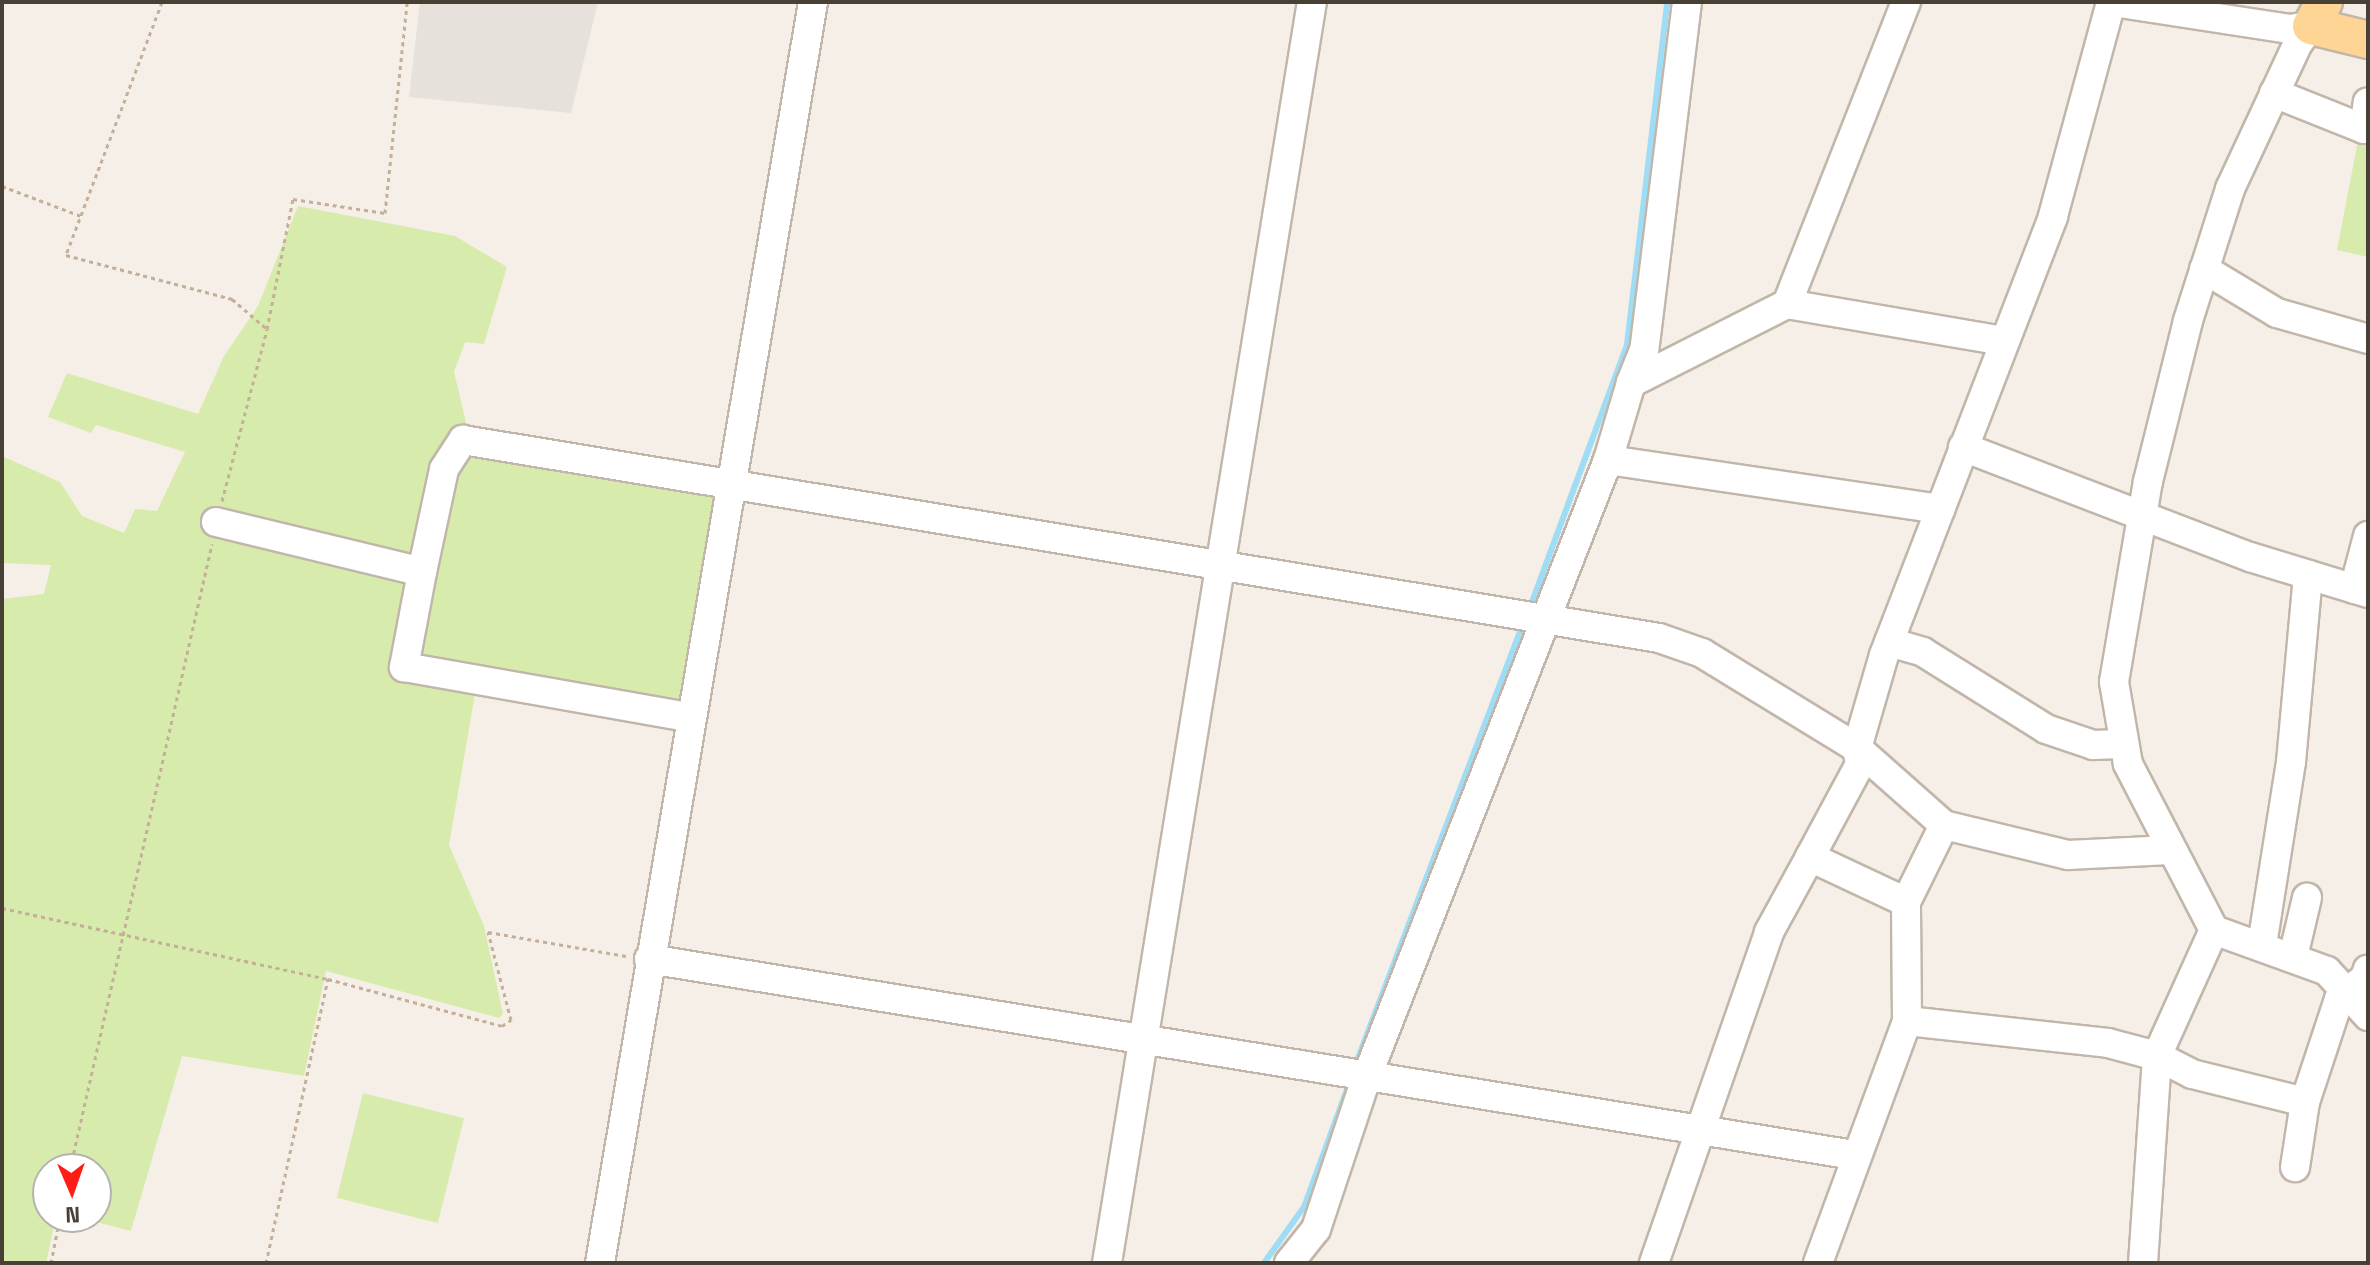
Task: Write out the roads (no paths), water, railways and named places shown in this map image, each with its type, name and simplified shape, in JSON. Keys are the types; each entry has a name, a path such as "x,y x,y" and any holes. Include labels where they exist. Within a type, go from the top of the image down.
{"main road":[{"path":"2304,15 2368,40"}],"street":[{"path":"600,1263 813,2"},
{"path":"1107,1263 1224,566 1312,2"},
{"path":"1289,1263 1316,1229 1366,1079 1608,460 1644,350 1687,2"},
{"path":"1787,304 1906,2"},
{"path":"1654,1263 1704,1129 1730,1036 1769,932 1860,764 1857,748 1889,642 2053,216 2112,2 2304,15 2274,93 2230,189 2204,269 2162,418 2114,682 2121,744 2170,850 2214,930 2327,971 2368,1016"},
{"path":"2274,93 2364,129 2368,102"},
{"path":"2204,269 2277,313 2368,339"},
{"path":"1631,383 1787,304 2003,341"},
{"path":"692,718 404,667 444,469 463,440 732,487 1659,638 1702,653 1857,748 1944,825 2068,855 2170,850"},
{"path":"1963,447 2143,516 2361,591 2368,536"},
{"path":"1608,460 1940,509"},
{"path":"216,522 422,572"},
{"path":"2262,945 2291,762 2308,575"},
{"path":"1889,642 1923,652 2046,729 2093,745 2121,744"},
{"path":"1818,1263 1854,1155 1907,1021 1906,902 1944,825"},
{"path":"1810,857 1906,902"},
{"path":"2293,957 2307,898"},
{"path":"2143,1263 2157,1056 2214,930"},
{"path":"649,959 1366,1079 1704,1129 1854,1155"},
{"path":"2295,1167 2305,1102 2339,999 2350,994 2368,969"},
{"path":"1907,1021 2108,1043 2157,1056 2192,1074 2305,1102"}],"waterway":[{"path":"1529,610 1627,345 1667,2"},
{"path":"1355,1066 1523,624"},
{"path":"1264,1263 1304,1207 1350,1081"}]}
